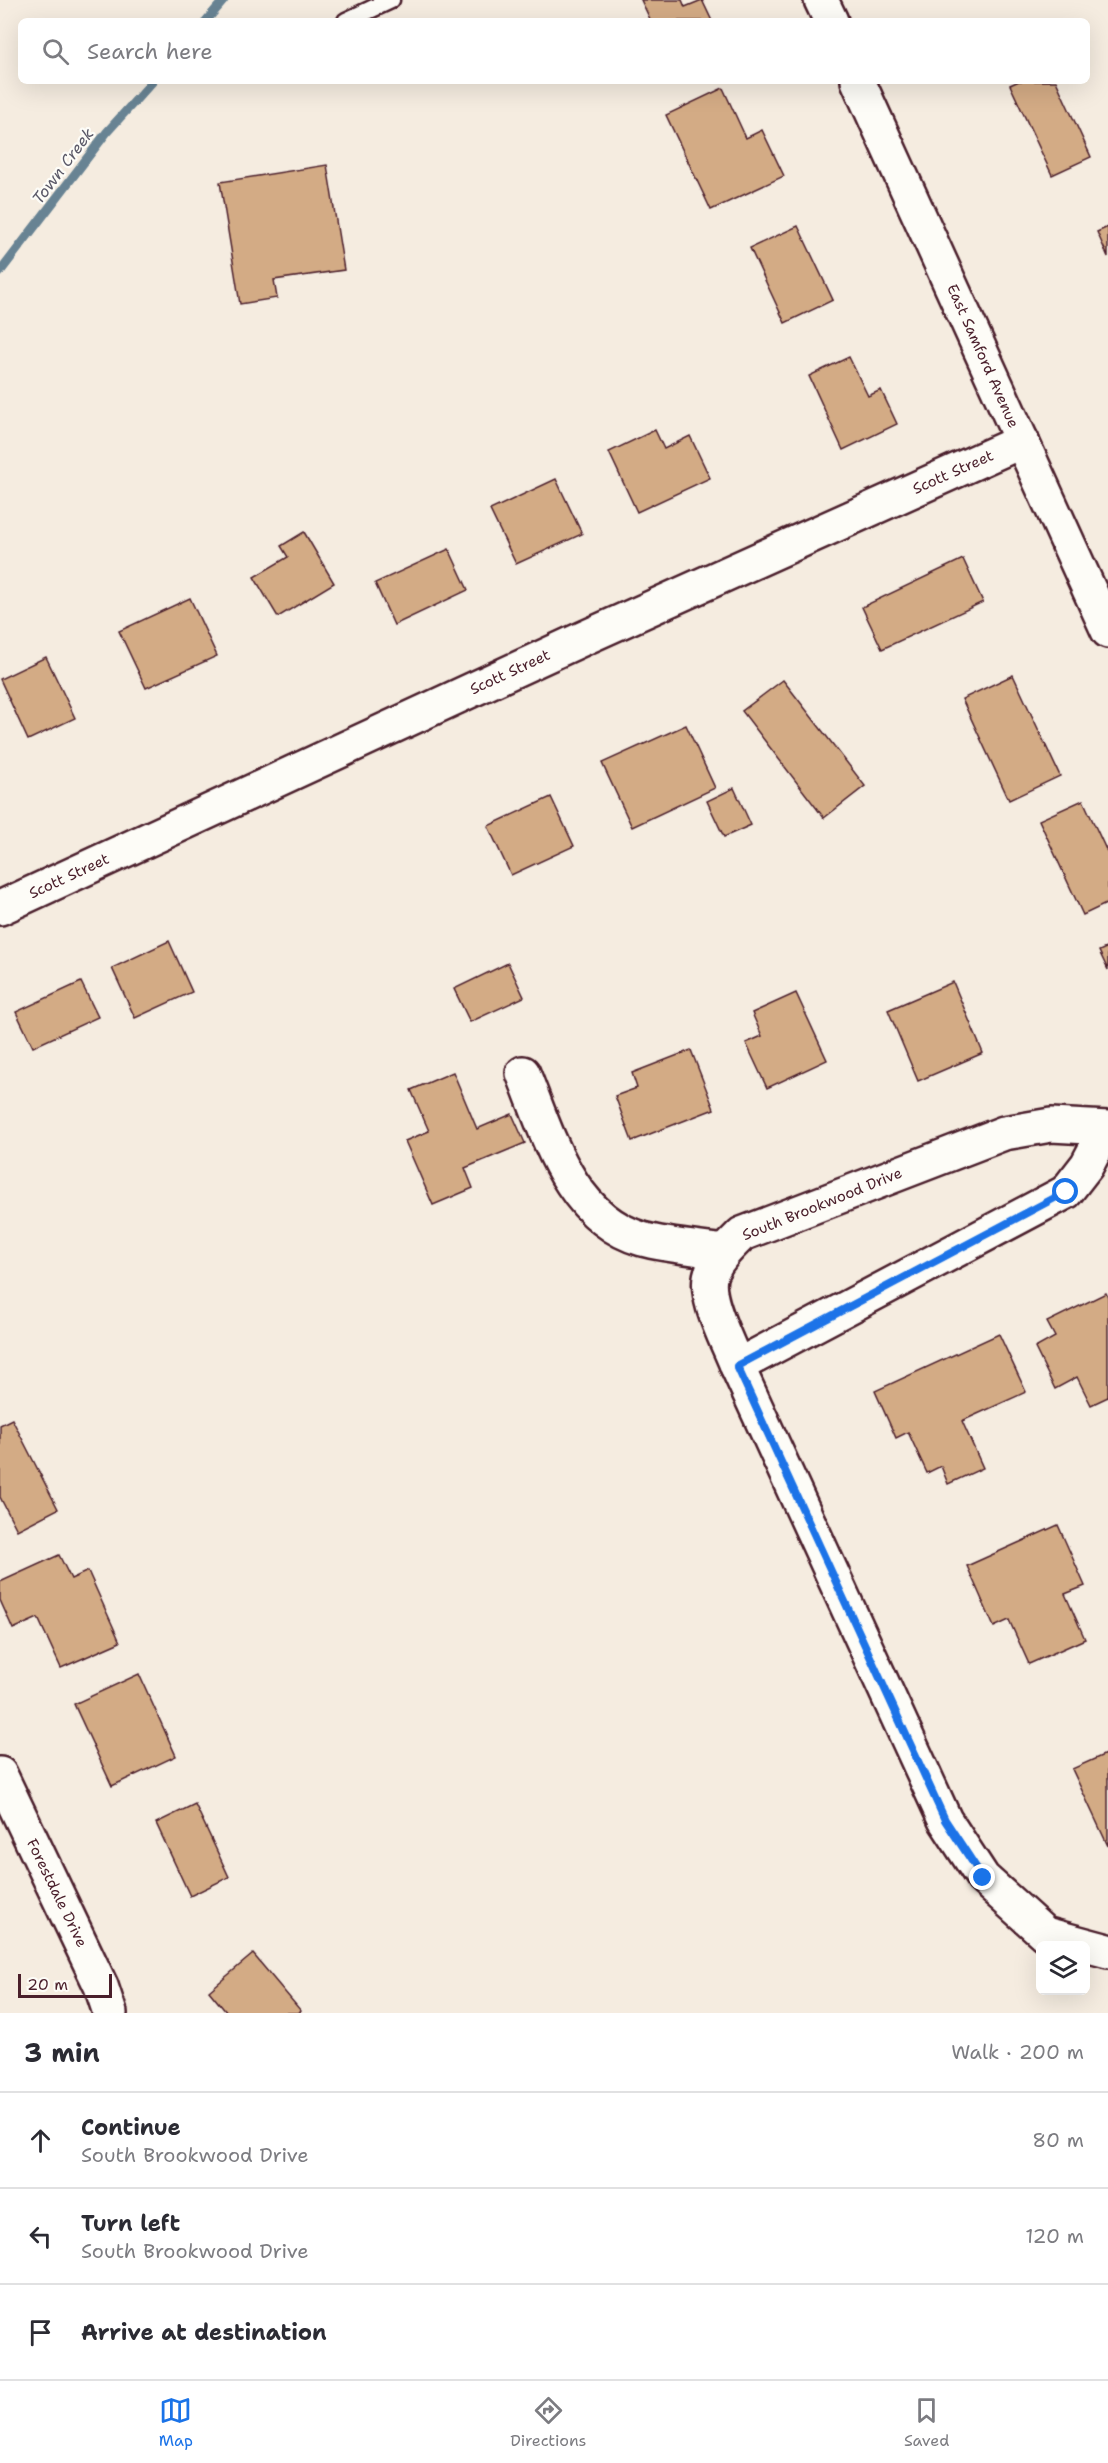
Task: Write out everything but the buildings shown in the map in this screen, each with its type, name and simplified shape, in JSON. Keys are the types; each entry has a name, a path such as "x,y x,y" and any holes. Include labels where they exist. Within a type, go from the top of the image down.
{"street":[{"path":"821,0 830,18"},
{"name":"East Samford Avenue","path":"859,84 1108,631"},
{"name":"Scott Street","path":"0,908 582,639 1022,441"},
{"path":"523,1074 558,1159 577,1192 603,1220 641,1239 724,1252 711,1273 708,1292 737,1366 945,1820 983,1878 1045,1934 1108,1951"},
{"name":"South Brookwood Drive","path":"724,1252 742,1234 1004,1133 1051,1125 1107,1129 1087,1165 1066,1192 737,1366"},
{"name":"Forestdale Drive","path":"0,1774 101,1986 110,2013"}],"lane":[{"path":"352,18 391,0"}],"waterway":[{"name":"Town Creek","path":"209,18 224,0"},
{"name":"Town Creek","path":"0,272 107,132 150,84"}],"route":[{"path":"983,1878 945,1820 737,1366 1066,1192"}]}
